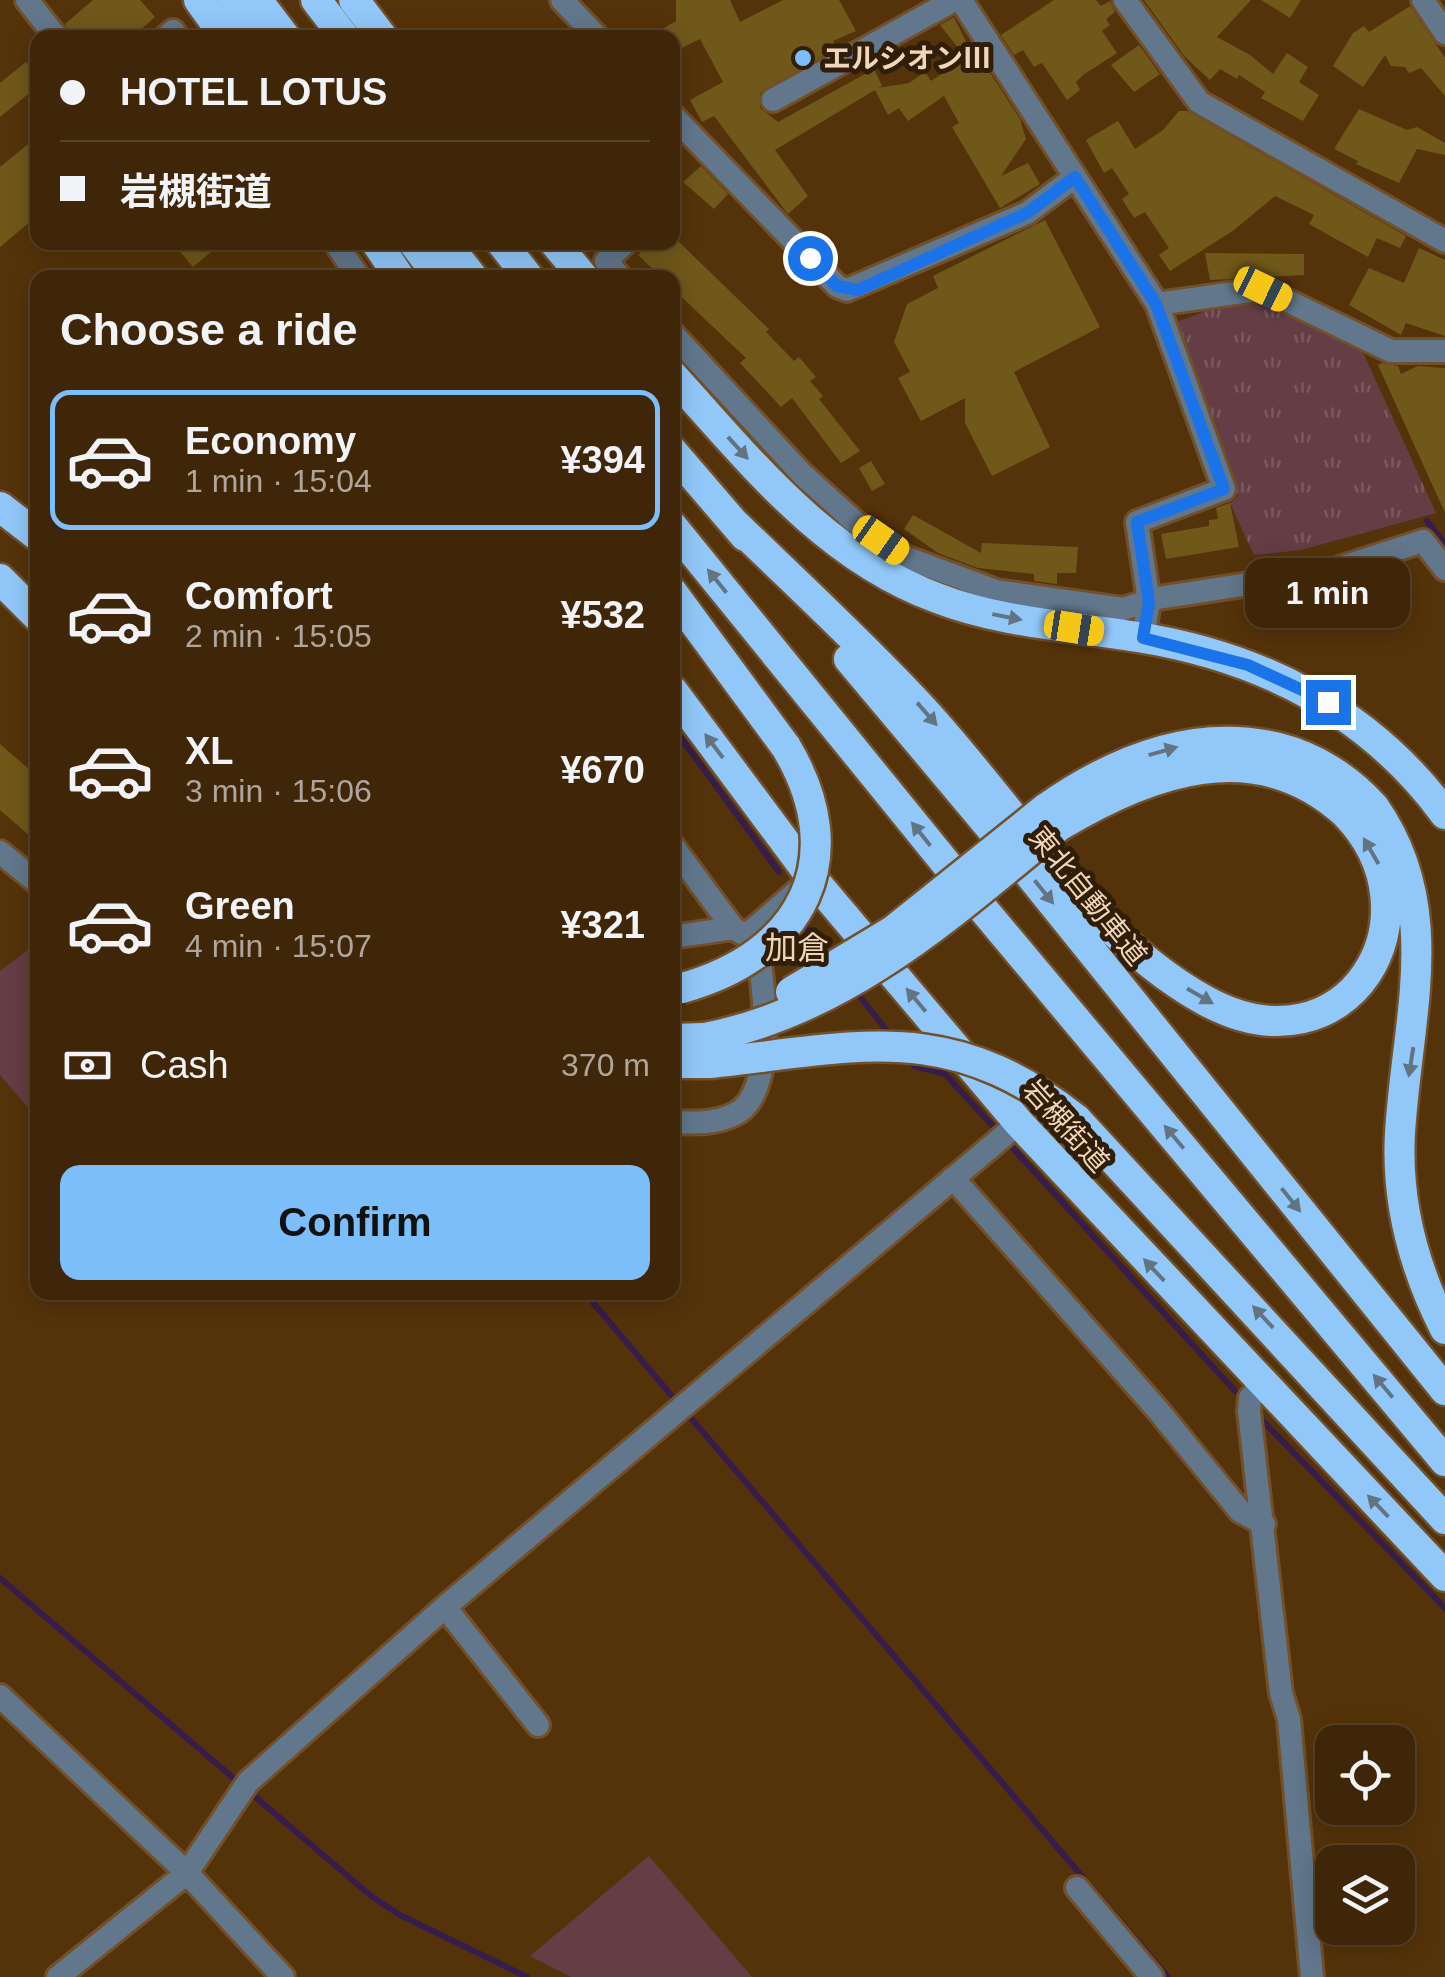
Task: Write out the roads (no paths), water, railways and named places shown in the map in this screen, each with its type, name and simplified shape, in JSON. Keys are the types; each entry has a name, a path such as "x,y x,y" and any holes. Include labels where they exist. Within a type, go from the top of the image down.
{"highway":[{"path":"199,0 220,30"},
{"path":"234,0 254,30"},
{"path":"257,0 280,30"},
{"path":"316,0 338,30"},
{"path":"354,0 379,30"},
{"path":"364,0 381,30"},
{"path":"450,250 467,270"},
{"path":"507,250 523,270"},
{"path":"561,250 577,270"},
{"path":"680,384 774,488 822,531 874,568 966,608 1143,638 1248,665 1328,702 1396,757 1445,814"},
{"name":"東北自動車道","path":"680,460 1026,870 1445,1390"},
{"path":"0,507 30,530"},
{"path":"680,1054 697,1035 784,996 894,930 1052,818 1141,782 1185,770 1235,766 1280,774 1333,804 1369,846 1382,871 1391,904 1384,950 1367,982 1333,1009 1300,1021 1272,1024 1233,1014 1170,978 1107,923 918,704 733,522"},
{"path":"680,536 983,909 1445,1461"},
{"path":"0,579 30,608"},
{"path":"680,603 786,747 812,803 817,843 815,865 802,906 779,938 751,961 680,988"},
{"name":"岩槻街道","path":"680,701 1006,1134 1262,1384 1445,1576"},
{"path":"1052,818 1080,784 1129,760 1179,746 1240,742 1314,760 1365,797 1388,823 1410,864 1422,901 1426,939 1424,984 1400,1132 1404,1210 1412,1252 1445,1329"},
{"path":"697,1035 852,1048 923,1047 998,1067 1039,1090 1076,1119 1445,1519"}],"street":[{"path":"27,0 51,30"},
{"path":"562,0 590,30"},
{"path":"773,100 957,0 1156,304 1224,489 1137,522 1149,602 1143,638"},
{"path":"1124,0 1199,102 1445,242"},
{"path":"1423,0 1445,33"},
{"path":"680,124 837,286 848,290 1027,213 1075,177"},
{"path":"614,270 606,262 618,250"},
{"path":"1156,304 1263,289 1391,351 1445,351"},
{"path":"680,343 802,474 856,522 907,558 996,591 1122,610 1326,572 1423,541 1445,569"},
{"path":"0,852 30,876"},
{"path":"680,855 741,931 756,941 762,969 762,1075 752,1098 738,1113 704,1123 680,1122"},
{"path":"680,936 741,931 812,878"},
{"path":"58,1977 186,1873 244,1787 445,1607 1006,1134"},
{"path":"952,1178 1157,1409 1240,1511 1264,1524"},
{"path":"1262,1384 1250,1398 1249,1411 1282,1693 1289,1720 1312,1977"},
{"path":"445,1607 538,1726"},
{"path":"0,1696 186,1873 283,1977"},
{"path":"1077,1888 1152,1977"}],"waterway":[{"path":"1427,521 1445,544"},
{"path":"680,737 779,872"},
{"path":"801,921 830,958"},
{"path":"853,988 892,1037"},
{"path":"909,1059 914,1066 945,1074 1235,1391"},
{"path":"591,1300 677,1402"},
{"path":"685,1411 1168,1977"},
{"path":"1261,1419 1445,1608"},
{"path":"0,1578 371,1896 400,1915 527,1977"}],"place":[{"name":"エルシオンⅢ","path":"803,58"}],"district":[{"name":"加倉","path":"797,948"}]}
